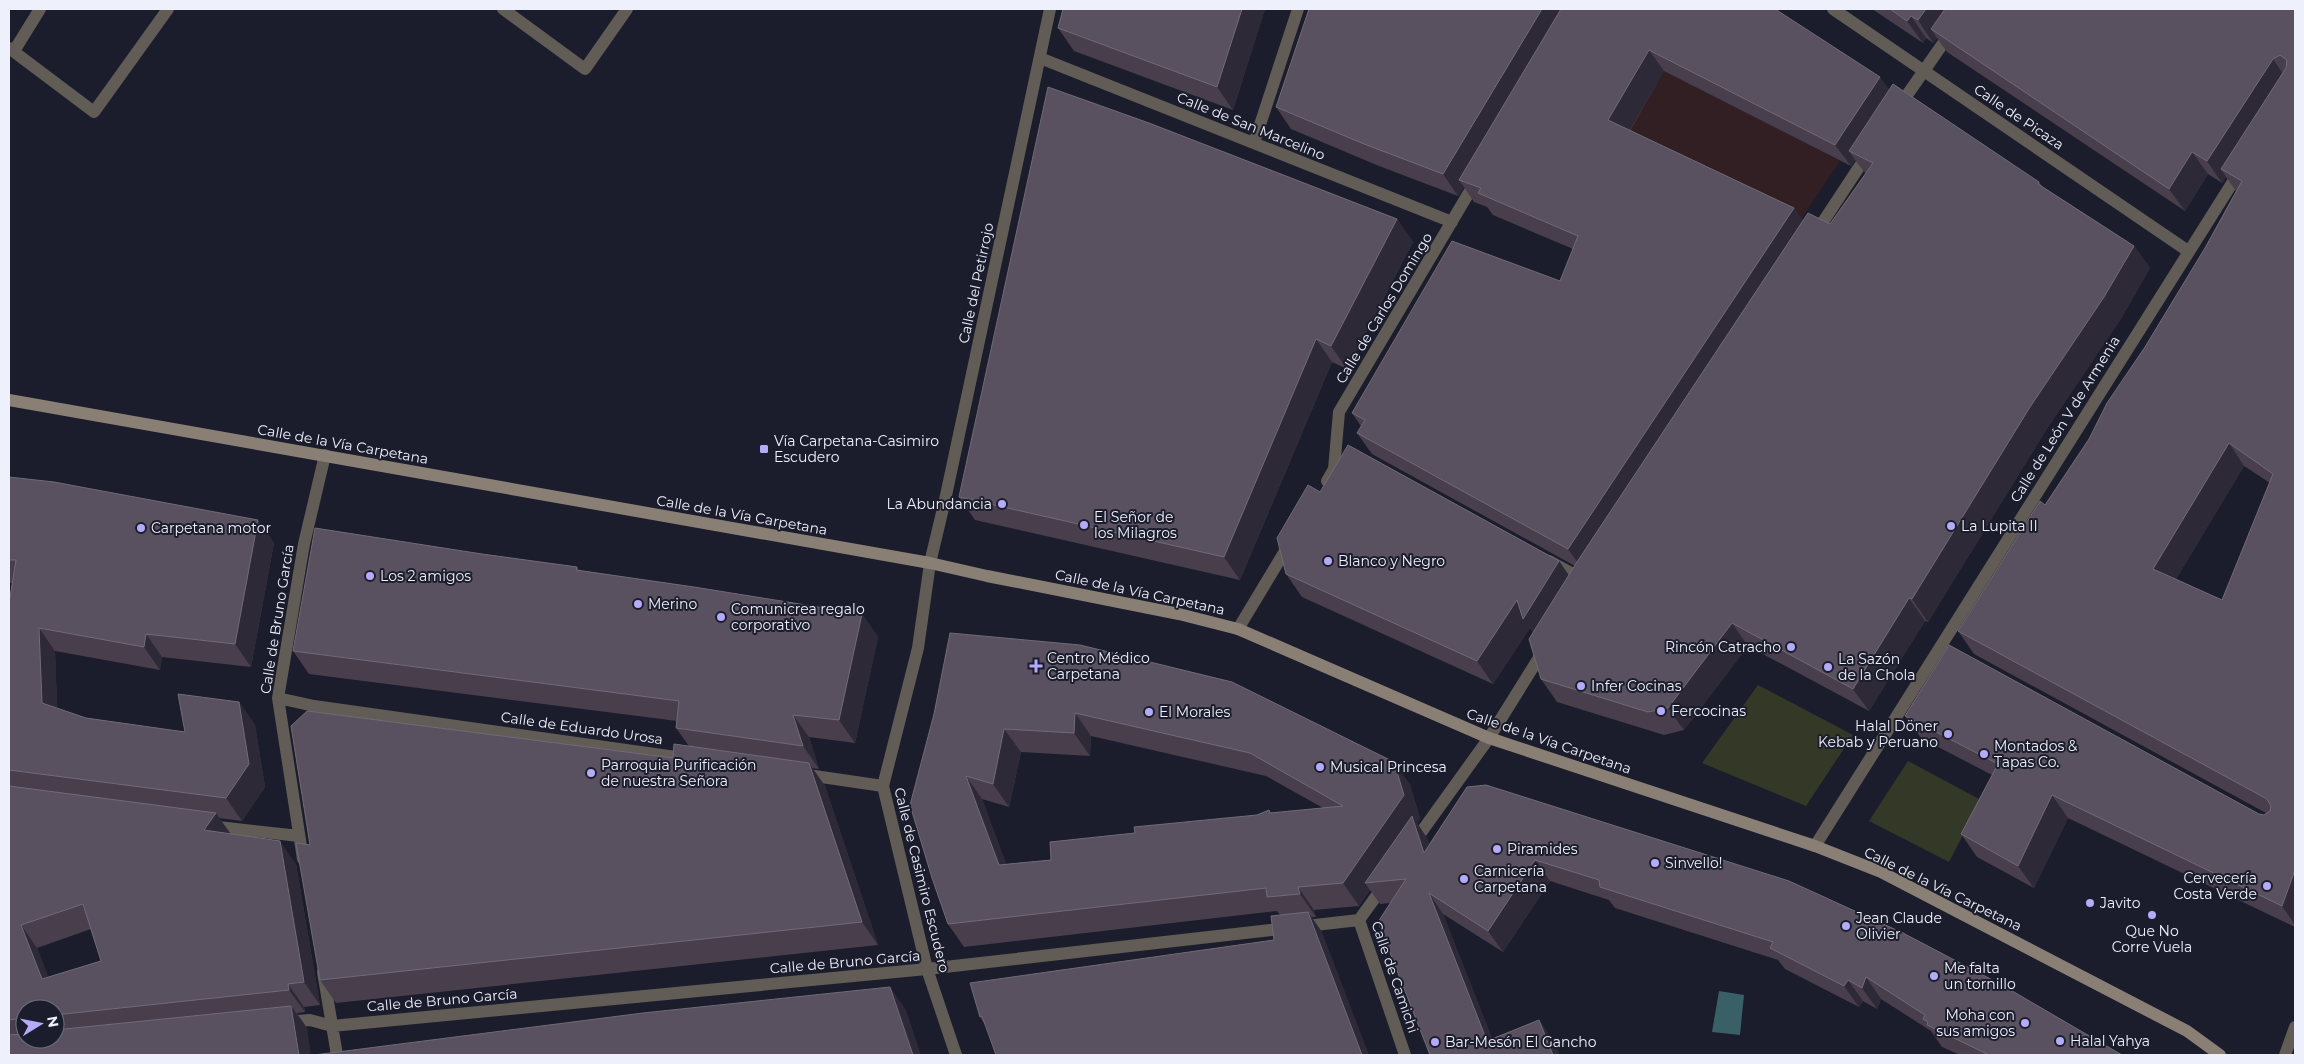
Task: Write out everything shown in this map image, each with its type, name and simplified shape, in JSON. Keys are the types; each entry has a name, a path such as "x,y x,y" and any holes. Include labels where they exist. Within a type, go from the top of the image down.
{"street":[{"path":"40,9 11,50 94,112 168,9"},
{"path":"503,9 585,69 627,9"},
{"name":"Calle del Petirrojo","path":"930,563 1050,9"},
{"path":"1254,143 1298,9"},
{"name":"Calle de Picaza","path":"1833,9 2188,251"},
{"path":"1891,119 1967,9"},
{"name":"Calle de San Marcelino","path":"1040,58 1452,222"},
{"path":"1809,243 1875,144"},
{"name":"Calle de León V de Armenia","path":"1815,846 1946,647 2188,251 2247,160"},
{"name":"Calle de Carlos Domingo","path":"1320,493 1334,469 1341,447 1339,412 1482,171"},
{"name":"Calle de la Vía Carpetana","path":"9,400 930,563 1180,614 1238,629 1489,738 1815,846 1881,872 2186,1031 2220,1055"},
{"name":"Calle de Bruno García","path":"306,874 278,698 304,544 325,455"},
{"path":"1238,629 1296,533"},
{"path":"1534,553 1586,581"},
{"name":"Calle de Casimiro Escudero","path":"930,563 918,648 883,786 927,969 956,1055"},
{"path":"1404,856 1489,738 1550,640"},
{"name":"Calle de Eduardo Urosa","path":"278,698 314,706 706,761"},
{"path":"785,772 883,786"},
{"path":"193,823 299,836"},
{"name":"Calle de Camichi","path":"1393,872 1359,920 1406,1055"},
{"name":"Calle de Bruno García","path":"272,1024 310,1020 332,1026 927,969 1359,920"},
{"path":"321,960 338,1055"},
{"path":"2285,1055 2295,1027"}],"shaded area":[{"path":"1667,54 1714,96 1840,161 1798,224 1619,149 1663,73"},
{"path":"1758,685 1853,735 1806,806 1702,763"},
{"path":"1908,761 1981,800 1949,862 1869,821"},
{"path":"1719,991 1744,995 1740,1035 1712,1032"}],"building":[{"path":"1063,9 1242,9 1217,87 1058,28"},
{"path":"1309,9 1542,9 1443,174 1364,144 1276,107"},
{"path":"1561,9 1775,9 1880,77 1835,145 1649,50 1608,120 1794,208 1568,549 1357,433 1365,420 1352,413 1452,241 1560,281 1578,236 1478,193 1481,188 1459,180"},
{"path":"1890,9 1926,9 1918,20 1911,16 1907,21"},
{"path":"1945,9 2295,9 2295,870 2282,906 2052,795 2018,866 1961,834 1998,764 1905,716 1949,645 2259,814 2264,815 2270,811 2271,806 2267,799 1958,631 2040,501 2045,505 2089,439 2107,403 2145,347 2205,248 2242,181 2221,169 2286,68 2287,60 2280,55 2273,59 2207,161 2192,152 2169,189 1931,29","holes":["2229,443 2273,474 2222,600 2153,569"]},
{"path":"1893,84 2039,182 2038,184 2134,246 2104,297 2030,407 1912,599 1909,598 1853,689 1732,623 1668,708 1648,712 1541,679 1529,639 1577,562 1808,213 1830,224 1873,163 1849,151"},
{"path":"1048,87 1149,123 1397,219 1331,346 1316,339 1224,557 959,497"},
{"path":"1348,445 1559,561 1523,619 1517,600 1477,661 1286,574 1277,538 1308,485 1320,492"},
{"path":"9,477 54,482 258,520 235,644 146,634 144,647 39,628 42,703 86,718 185,732 178,694 239,702 249,764 226,798 9,770 9,604 16,560 9,560"},
{"path":"315,528 577,567 576,570 862,614 839,720 793,715 803,746 676,728 679,701 293,651"},
{"path":"950,633 1080,645 1232,682 1394,762 1404,795 1343,883 1298,887 1300,894 1267,897 1266,888 948,924 910,805 934,714","holes":["1075,713 1250,753 1343,806 1270,813 1269,810 1257,815 1134,827 1135,833 1050,842 1051,860 999,865 966,776 993,784 1004,729 1074,733"]},
{"path":"307,711 673,758 674,744 809,763 862,922 320,980 296,843 310,845 291,726"},
{"path":"1486,785 1789,881 1903,933 2002,985 2122,1055 1980,1055 1987,1054 1927,1025 1928,1022 1923,1019 1925,1015 1866,977 1862,988 1848,980 1844,986 1770,948 1773,942 1600,887 1599,880 1535,860 1488,931 1429,893 1487,1041 1539,1020 1553,1055 1430,1055 1378,922 1406,879 1365,883 1412,816 1424,853 1467,787"},
{"path":"9,786 216,813 204,830 280,841 304,982 288,984 289,990 65,1014 65,999 15,999 15,1019 9,1020","holes":["83,904 101,961 42,979 21,925"]},
{"path":"1308,912 1362,1055 996,1055 982,1016 980,1017 970,983 1274,940 1271,916"},
{"path":"890,987 913,1055 314,1055 643,1013"},
{"path":"291,1006 299,1055 9,1055 9,1035 15,1035 15,1049 65,1049 65,1029"}],"place":[{"name":"Vía Carpetana-Casimiro Escudero","path":"764,449"},
{"name":"La Abundancia","path":"1002,504"},
{"name":"El Señor de los Milagros","path":"1084,525"},
{"name":"La Lupita II","path":"1951,526"},
{"name":"Carpetana motor","path":"141,528"},
{"name":"Blanco y Negro","path":"1328,561"},
{"name":"Los 2 amigos","path":"370,576"},
{"name":"Merino","path":"638,604"},
{"name":"Comunicrea regalo corporativo","path":"721,617"},
{"name":"Rincón Catracho","path":"1791,647"},
{"name":"Centro Médico Carpetana","path":"1036,666"},
{"name":"La Sazón de la Chola","path":"1828,667"},
{"name":"Infer Cocinas","path":"1581,686"},
{"name":"Fercocinas","path":"1661,711"},
{"name":"El Morales","path":"1149,712"},
{"name":"Halal Döner Kebab y Peruano","path":"1948,734"},
{"name":"Montados & Tapas Co.","path":"1984,754"},
{"name":"Musical Princesa","path":"1320,767"},
{"name":"Parroquia Purificación de nuestra Señora","path":"591,773"},
{"name":"Piramides","path":"1497,849"},
{"name":"Sinvello!","path":"1655,863"},
{"name":"Carnicería Carpetana","path":"1464,879"},
{"name":"Cervecería Costa Verde","path":"2267,886"},
{"name":"Javito","path":"2090,903"},
{"name":"Que No Corre Vuela","path":"2152,915"},
{"name":"Jean Claude Olivier","path":"1846,926"},
{"name":"Me falta un tornillo","path":"1934,976"},
{"name":"Moha con sus amigos","path":"2025,1023"},
{"name":"Halal Yahya","path":"2060,1041"},
{"name":"Bar-Mesón El Gancho","path":"1435,1042"}]}
